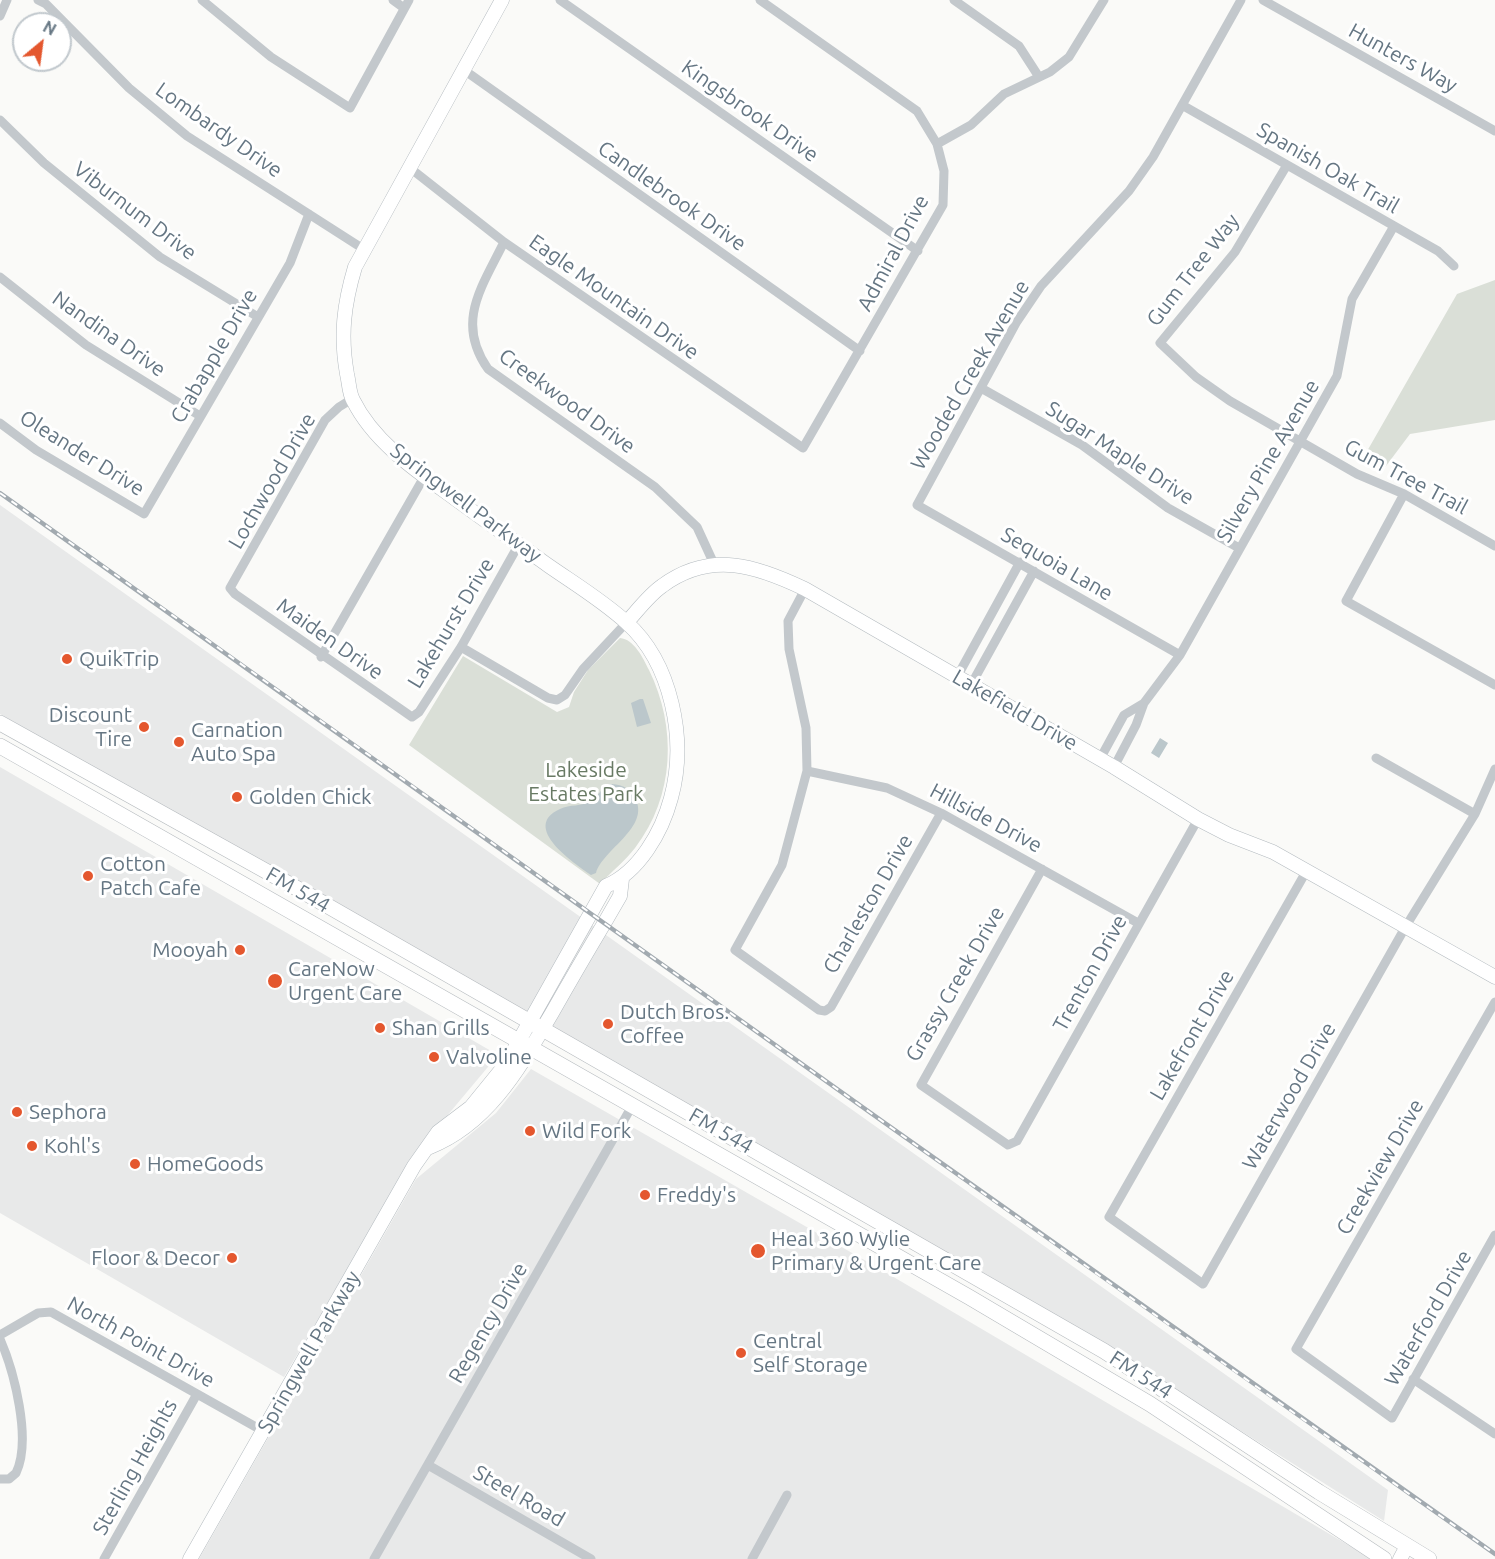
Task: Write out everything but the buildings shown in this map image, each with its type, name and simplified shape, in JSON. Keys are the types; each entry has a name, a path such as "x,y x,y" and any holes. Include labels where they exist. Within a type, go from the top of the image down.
{"main road":[{"name":"FM 544","path":"0,723 535,1025 1104,1352 1319,1492 1403,1553 1429,1559"},
{"name":"FM 544","path":"0,747 525,1043 1150,1404 1384,1559"},
{"path":"164,841 175,822"},
{"path":"343,942 354,922"},
{"path":"734,1164 745,1145"},
{"path":"877,1245 881,1241 898,1244 933,1263 952,1264"},
{"path":"1250,1470 1257,1465 1269,1467 1300,1487 1319,1492"}],"street":[{"path":"0,16 7,0"},
{"name":"Lombardy Drive","path":"38,0 46,4 129,88 187,136 365,250"},
{"path":"201,0 271,57 350,108 406,4 393,0"},
{"name":"Springwell Parkway","path":"190,1559 414,1166 430,1147 445,1141 477,1118 494,1101 535,1025 577,934 606,886 622,879 653,840 674,789 678,746 667,689 648,649 627,622 424,477 374,431 352,399 344,354 342,324 346,298 355,267 502,0"},
{"name":"Kingsbrook Drive","path":"560,0 918,251"},
{"name":"Admiral Drive","path":"760,0 917,111 937,144 944,171 943,205 803,448"},
{"path":"954,0 1019,46 1039,77"},
{"path":"937,144 971,125 1004,94 1039,77 1069,57 1104,0"},
{"name":"Wooded Creek Avenue","path":"917,505 1017,322 1041,286 1129,191 1153,157 1241,0"},
{"name":"Hunters Way","path":"1263,0 1495,131"},
{"name":"Candlebrook Drive","path":"464,70 860,351"},
{"name":"Spanish Oak Trail","path":"1182,105 1438,251 1454,266"},
{"name":"Viburnum Drive","path":"0,120 44,163 159,257 258,317"},
{"name":"Gum Tree Way","path":"1287,165 1235,252 1160,343 1196,377 1230,400 1300,440"},
{"name":"Eagle Mountain Drive","path":"410,168 504,242 803,448"},
{"name":"Crabapple Drive","path":"144,514 290,263 309,214"},
{"name":"Silvery Pine Avenue","path":"1114,767 1136,726 1144,703 1180,655 1337,376 1352,299 1394,226"},
{"name":"Creekwood Drive","path":"504,242 473,308 471,327 477,353 488,369 655,487 697,527 714,564"},
{"name":"Nandina Drive","path":"0,277 86,345 200,416"},
{"name":"Sugar Maple Drive","path":"981,388 1082,445 1168,508 1239,548"},
{"name":"Lochwood Drive","path":"230,588 325,420 352,399"},
{"name":"Oleander Drive","path":"0,423 36,450 144,514"},
{"name":"Gum Tree Trail","path":"1300,440 1357,474 1404,494 1495,546"},
{"path":"321,657 424,477"},
{"path":"1404,494 1346,601 1495,685"},
{"name":"Sequoia Lane","path":"917,505 1180,655"},
{"name":"Lakehurst Drive","path":"412,717 419,712 461,647 519,544"},
{"path":"957,677 1020,562"},
{"name":"Lakefield Drive","path":"461,647 543,696 557,700 565,695 583,669 662,586 689,572 714,564 742,565 770,572 1114,767 1198,819 1307,870 1495,977"},
{"path":"971,685 1034,571"},
{"name":"Maiden Drive","path":"230,588 321,657 412,717"},
{"path":"805,590 788,621 789,649 806,728 807,771"},
{"name":"Silvery Pine Avenue","path":"1100,759 1124,714 1144,703"},
{"path":"1376,758 1475,814"},
{"name":"Waterwood Drive","path":"1203,1284 1406,926 1475,814 1495,769"},
{"name":"Hillside Drive","path":"807,771 887,788 941,813 1138,923"},
{"name":"Charleston Drive","path":"807,771 782,865 735,950 819,1010 825,1011 831,1006 941,813"},
{"name":"Trenton Drive","path":"1012,1144 1017,1141 1198,819"},
{"name":"Grassy Creek Drive","path":"1012,1144 1008,1145 921,1085 1042,869"},
{"name":"Lakefront Drive","path":"1203,1284 1109,1217 1307,870"},
{"name":"Springwell Parkway","path":"535,1025 593,943 620,896 622,879"},
{"path":"577,934 593,943"},
{"name":"Creekview Drive","path":"1392,1418 1296,1349 1495,1002"},
{"name":"Regency Drive","path":"374,1559 632,1106"},
{"name":"Waterford Drive","path":"1392,1418 1413,1379 1491,1253 1495,1235"},
{"name":"North Point Drive","path":"0,1336 38,1313 51,1312 263,1431"},
{"path":"0,1336 14,1375 20,1420 18,1468 13,1477 0,1479"},
{"path":"1413,1379 1495,1434"},
{"name":"Sterling Heights","path":"104,1559 197,1394"},
{"name":"Steel Road","path":"428,1465 591,1559"},
{"path":"752,1559 787,1495"}],"shaded area":[{"path":"0,505 1388,1490 1384,1521 1095,1339 0,714"},
{"path":"643,699 651,723 637,727 631,703"},
{"path":"1160,738 1168,743 1159,758 1151,753"},
{"path":"0,767 498,1055 415,1154 284,1377 0,1213"},
{"path":"607,784 623,786 630,791 638,809 637,819 632,828 600,864 596,873 591,875 563,854 554,844 548,835 546,825 549,817 560,809 591,801"},
{"path":"531,1069 880,1269 1372,1559 199,1559 416,1179 496,1113"}],"green space":[{"path":"1495,280 1495,420 1410,434 1383,470 1366,453 1457,294"},
{"name":"Lakeside Estates Park","path":"620,638 630,642 637,650 658,692 664,715 668,761 658,806 648,828 631,853 600,884 409,745 463,656 557,712 569,707 574,692 588,670"}],"railway":[{"path":"0,493 1495,1554"}],"place":[{"name":"QuikTrip","path":"67,659"},
{"name":"Discount Tire","path":"144,727"},
{"name":"Carnation Auto Spa","path":"179,742"},
{"name":"Golden Chick","path":"237,797"},
{"name":"Cotton Patch Cafe","path":"88,876"},
{"name":"Mooyah","path":"240,950"},
{"name":"CareNow Urgent Care","path":"275,981"},
{"name":"Dutch Bros. Coffee","path":"608,1024"},
{"name":"Shan Grills","path":"380,1028"},
{"name":"Valvoline","path":"434,1057"},
{"name":"Sephora","path":"17,1112"},
{"name":"Wild Fork","path":"530,1131"},
{"name":"Kohl's","path":"32,1146"},
{"name":"HomeGoods","path":"135,1164"},
{"name":"Freddy's","path":"645,1195"},
{"name":"Heal 360 Wylie Primary & Urgent Care","path":"758,1251"},
{"name":"Floor & Decor","path":"232,1258"},
{"name":"Central Self Storage","path":"741,1353"}]}
